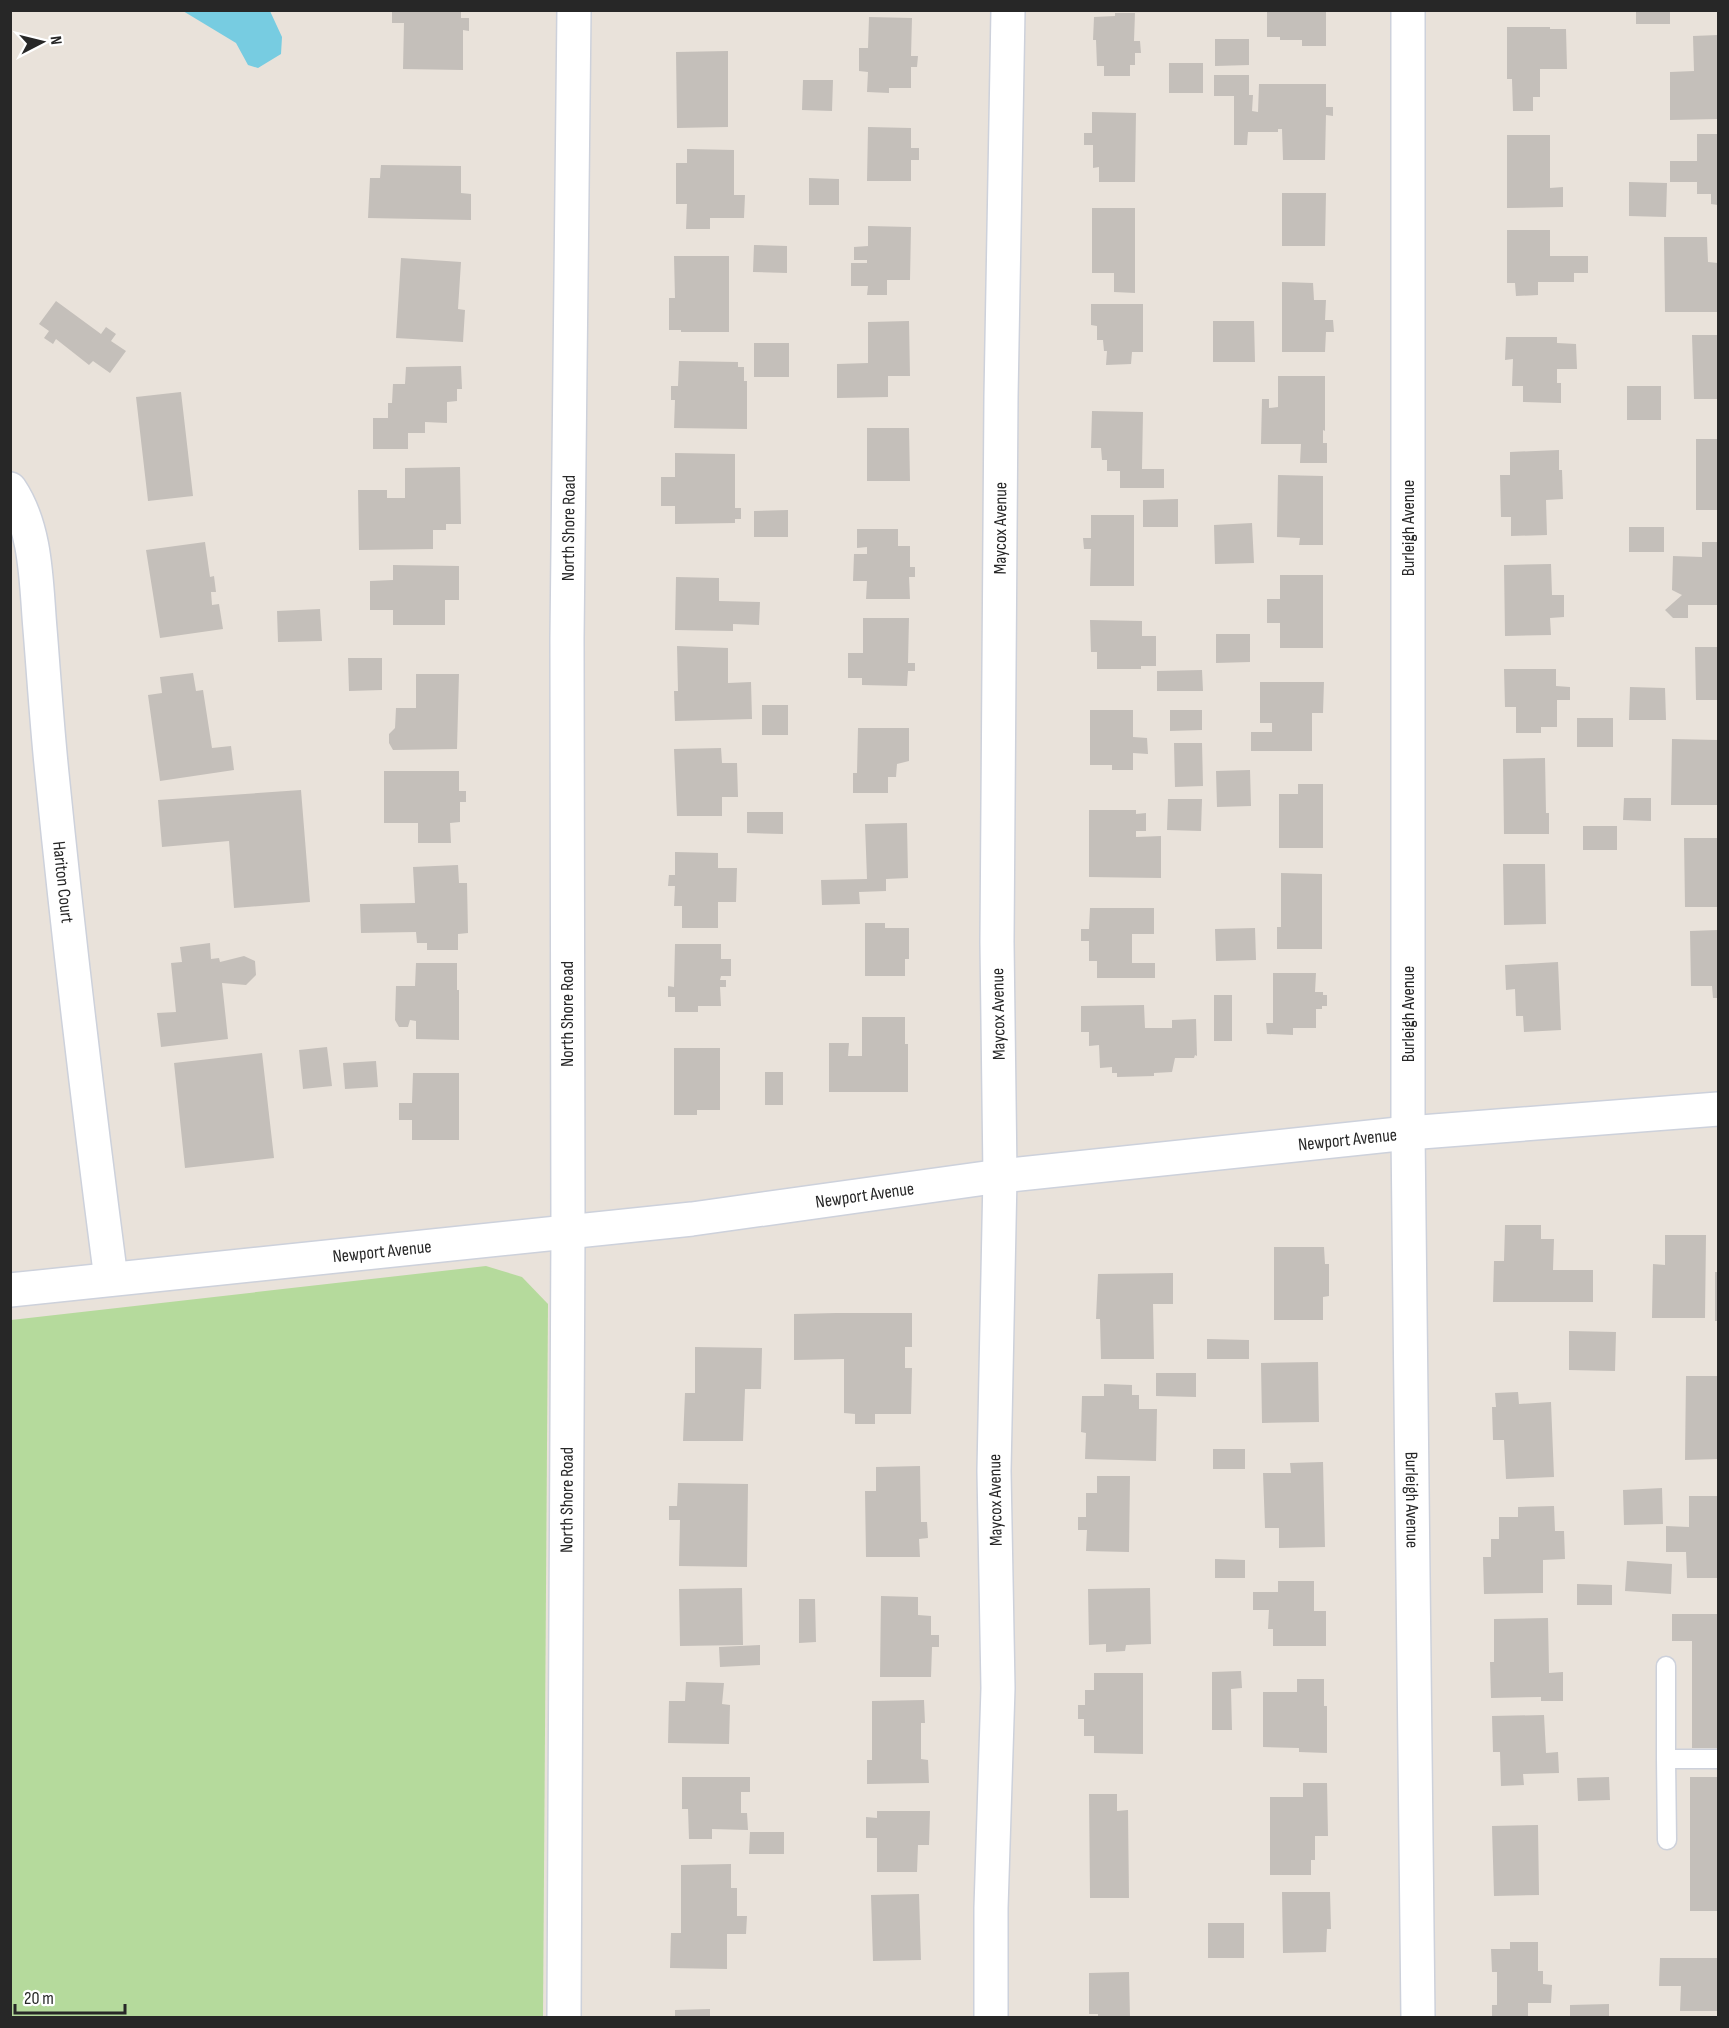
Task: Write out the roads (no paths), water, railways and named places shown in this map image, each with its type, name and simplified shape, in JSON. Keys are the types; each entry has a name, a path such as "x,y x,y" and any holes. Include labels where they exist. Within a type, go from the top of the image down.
{"street":[{"name":"North Shore Road","path":"564,2018 568,1232 567,639 574,10"},
{"name":"Maycox Avenue","path":"991,2018 991,1908 998,1688 994,1471 1000,1176 997,930 1001,408 1008,10"},
{"name":"Burleigh Avenue","path":"1408,10 1408,1133 1418,2018"},
{"name":"Hariton Court","path":"10,489 16,497 30,536 36,577 53,785 90,1116 111,1279"},
{"name":"Newport Avenue","path":"10,1290 692,1219 1000,1176 1408,1133 1719,1109"}],"lane":[{"path":"1666,1666 1666,1840"},
{"path":"1666,1759 1719,1759"}],"water":[{"path":"183,11 270,11 282,37 281,54 258,68 248,65 236,43"}]}
